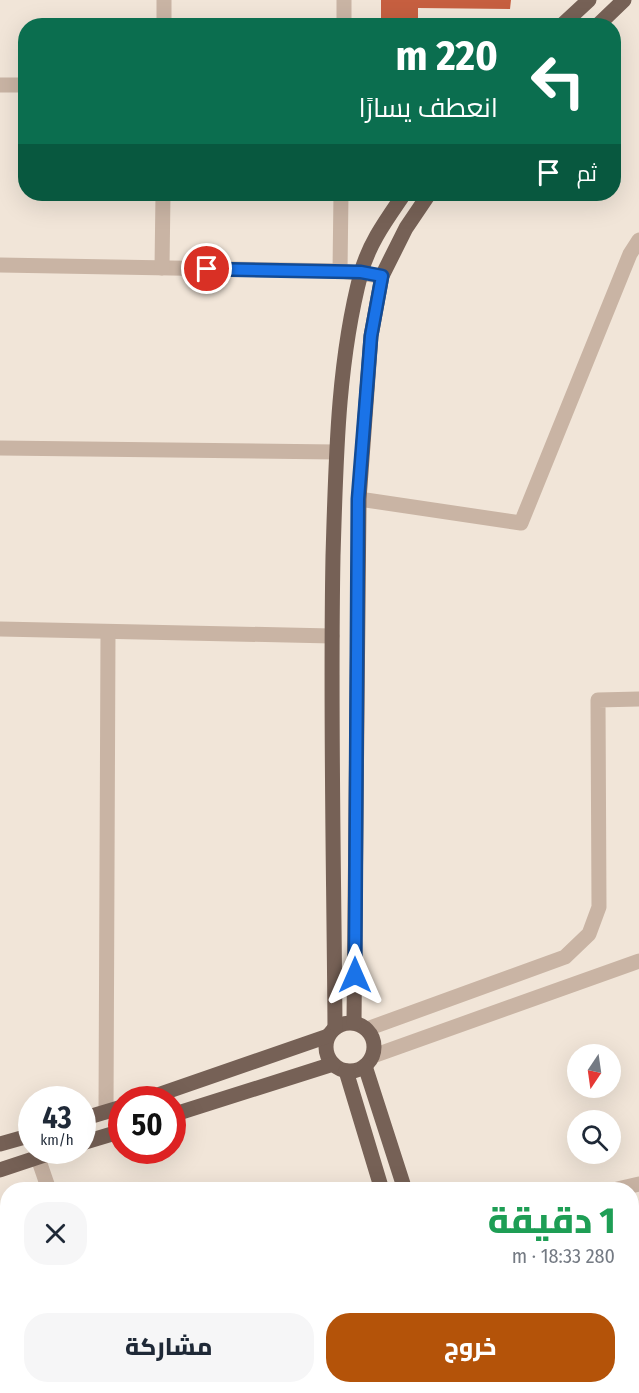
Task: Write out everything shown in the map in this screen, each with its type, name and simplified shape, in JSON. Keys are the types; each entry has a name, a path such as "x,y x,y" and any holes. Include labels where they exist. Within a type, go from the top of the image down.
{"main road":[{"path":"605,18 624,0"},
{"path":"568,18 582,2"},
{"path":"379,1182 339,1067 326,1052 332,1032 332,636 336,452 346,353 361,272 376,235 399,201"},
{"path":"186,1111 339,1067 358,1070 369,1061 375,1044 361,1026 358,499 371,336 382,276 406,228 424,201"},
{"path":"182,1086 332,1032 361,1026"},
{"path":"369,1061 403,1182"},
{"path":"96,1115 106,1112"},
{"path":"0,1144 18,1139"},
{"path":"0,1170 19,1164"}],"street":[{"path":"164,0 164,18"},
{"path":"344,18 345,0"},
{"path":"0,85 18,86"},
{"path":"162,268 163,201"},
{"path":"340,271 341,201"},
{"path":"358,499 521,523 635,256 639,240"},
{"path":"0,265 340,271 382,276"},
{"path":"0,448 336,452"},
{"path":"0,628 332,636"},
{"path":"106,1112 108,632"},
{"path":"361,1026 566,957 589,934 599,907 598,700 639,699"},
{"path":"369,1061 639,961"},
{"path":"40,1164 46,1182"}],"building":[{"path":"381,0 511,0 510,9 418,8 418,18 381,18"}],"route":[{"path":"207,269 361,272 382,276 371,336 358,499 355,975"}]}
